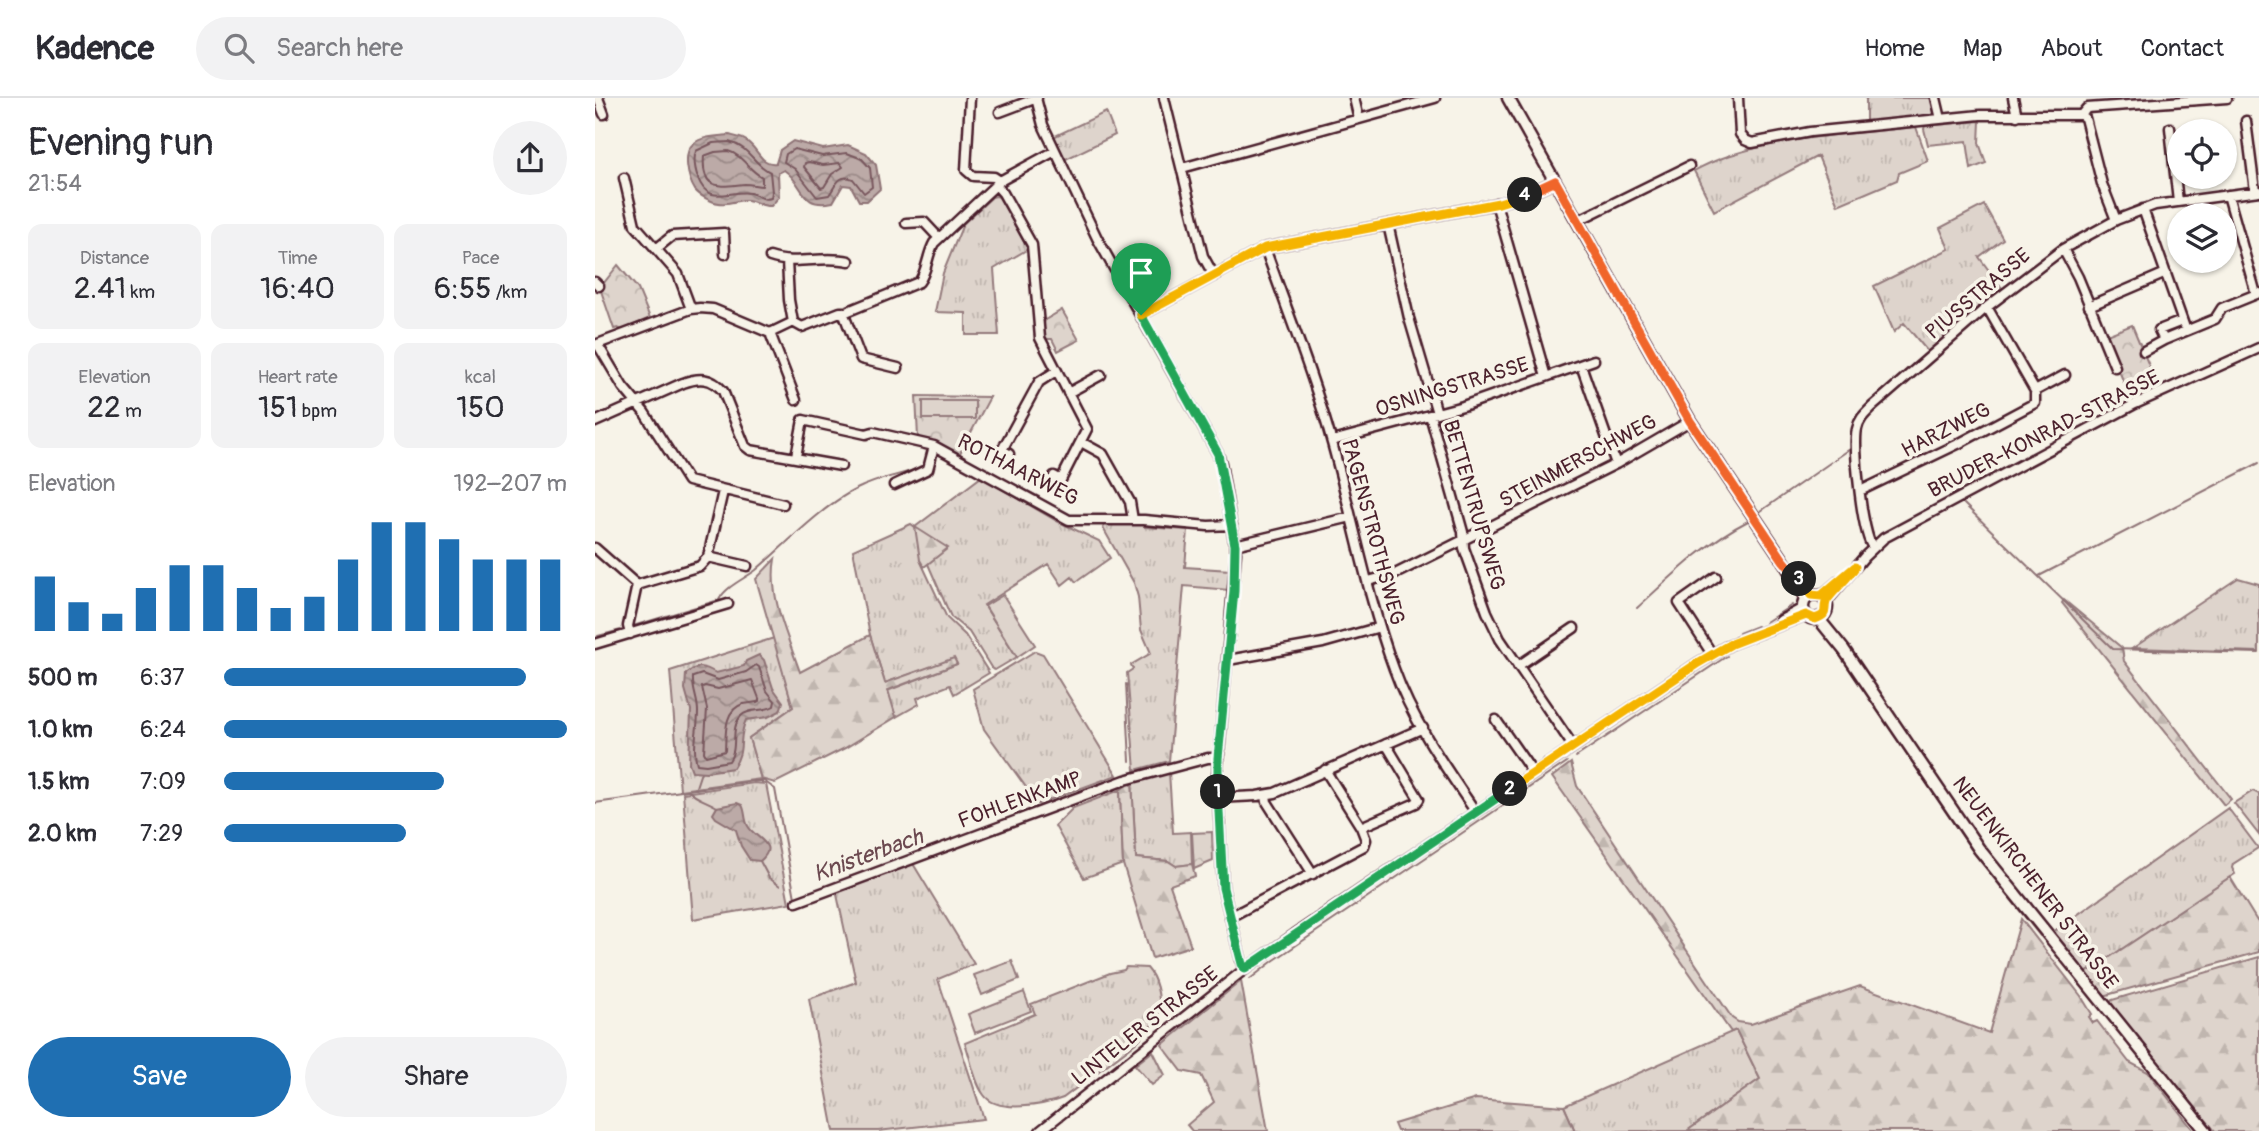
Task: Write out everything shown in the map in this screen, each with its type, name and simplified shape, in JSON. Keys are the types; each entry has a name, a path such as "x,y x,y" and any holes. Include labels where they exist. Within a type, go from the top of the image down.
{"main road":[{"path":"1508,98 1690,421 1821,616"},
{"path":"1812,603 1821,616"},
{"name":"NEUENKIRCHENER STRASSE","path":"1821,616 1979,849 2206,1131"}],"street":[{"path":"598,98 604,114"},
{"path":"970,98 967,170 973,176 994,177 1032,245 1040,338 1087,429 1061,480 1054,476"},
{"path":"999,112 1036,98 1042,125 1097,238 1218,454 1235,545 1234,591 1218,758 1218,798 1223,888 1245,969"},
{"path":"1164,98 1203,256 1213,274"},
{"path":"1355,98 1359,119"},
{"path":"1181,168 1435,98"},
{"path":"1738,98 1739,134 1752,143 1806,133 1941,119 2081,115 2085,118 2102,184 2116,220"},
{"path":"1936,98 1941,119"},
{"path":"2013,98 2017,116"},
{"path":"2081,115 2088,108 2227,98"},
{"path":"2246,121 2257,191"},
{"path":"787,261 793,321 802,327 919,282 923,277 928,253 939,238 998,183 1055,151"},
{"path":"1577,221 1689,166"},
{"path":"624,178 635,225 678,274 691,309"},
{"path":"1141,315 1265,248 1496,203 1525,195 1555,181"},
{"path":"2177,189 2178,202"},
{"name":"PIUSSTRASSE","path":"1873,547 1865,532 1860,491 1856,441 1860,418 1987,307 2063,249 2143,208 2257,191"},
{"path":"2144,351 2215,319 2222,308 2257,293 2228,195"},
{"path":"1496,203 1546,377"},
{"path":"2143,208 2186,331"},
{"path":"906,223 924,222 939,238"},
{"name":"BETTENTRUPSWEG","path":"1388,224 1464,548 1487,612 1500,639 1573,746"},
{"path":"656,249 672,236 724,233 725,254"},
{"name":"PAGENSTROTHSWEG","path":"1265,248 1332,441 1380,627 1402,689 1445,767 1475,811"},
{"path":"2063,249 2078,277 2115,367"},
{"path":"770,257 787,261 836,258 849,261"},
{"path":"2089,306 2166,273"},
{"path":"1987,307 2035,391"},
{"path":"782,504 688,481 597,345 691,309 713,309 770,333 796,400"},
{"path":"843,312 861,359 898,368"},
{"path":"770,333 793,321"},
{"path":"2164,340 2159,330 2182,321"},
{"name":"BRUDER-KONRAD-STRASSE","path":"1812,603 1855,567 1873,547 1895,532 2135,404 2259,348"},
{"name":"OSNINGSTRASSE","path":"1332,441 1433,414 1594,360"},
{"path":"1581,365 1616,464"},
{"path":"1009,454 1002,450 1039,382 1056,371"},
{"path":"1068,393 1101,375"},
{"name":"HARZWEG","path":"1860,491 2032,406 2036,397 2035,391 2065,375"},
{"path":"595,422 695,379 710,380 723,391 745,446 750,450 841,466"},
{"path":"796,456 803,421 866,434 873,432 934,446"},
{"name":"STEINMERSCHWEG","path":"1368,581 1395,574 1616,464 1690,421"},
{"path":"1081,442 1103,454 1130,502 1132,520"},
{"name":"ROTHAARWEG","path":"894,485 928,469 934,446 1069,520 1232,525"},
{"path":"637,585 699,566 708,557 723,491"},
{"path":"1235,545 1351,517"},
{"path":"597,554 637,585"},
{"path":"708,557 747,566"},
{"path":"1712,654 1679,603 1716,577"},
{"path":"629,634 628,626 637,585"},
{"name":"LINTELER STRASSE","path":"1040,1131 1245,969 1475,811 1712,654 1765,630 1812,603"},
{"path":"595,644 728,604"},
{"path":"1228,660 1323,643 1380,627"},
{"path":"1518,666 1574,628"},
{"path":"1496,720 1533,774"},
{"path":"1218,798 1266,796 1423,728"},
{"path":"1361,827 1416,803 1419,799 1385,744"},
{"name":"FOHLENKAMP","path":"797,902 1125,780 1208,758 1218,758"},
{"path":"1230,917 1363,846 1366,840 1361,827 1325,770"},
{"path":"1266,796 1267,802 1313,874"}],"green space":[{"path":"1866,98 1932,98 1934,113 1866,123"},
{"path":"1106,112 1115,135 1064,160 1053,137"},
{"path":"1980,121 1979,143 1986,163 1971,169 1967,141 1928,145 1925,126"},
{"path":"1916,127 1928,161 1899,173 1897,180 1838,205 1818,156 1714,211 1694,171 1743,151 1772,144"},
{"path":"996,196 1028,249 994,269 999,335 966,335 966,313 935,312 943,273 963,224"},
{"path":"1984,205 2003,239 1979,257 2002,288 1928,352 1904,323 1894,332 1874,286 1949,249 1940,228"},
{"path":"618,265 638,289 650,318 622,330 614,329 600,288"},
{"path":"1062,310 1079,340 1058,351 1052,339 1047,339 1043,325 1045,320"},
{"path":"2132,325 2155,380 2128,392 2104,336"},
{"path":"916,396 990,397 959,455 941,445 918,438"},
{"path":"923,401 975,401 975,419 923,419"},
{"path":"981,477 1057,521 1099,541 1110,558 1076,582 1072,577 1062,585 1048,564 984,605 1017,657 995,670 969,632 951,617 928,564 947,547 920,560 947,618 965,635 989,673 954,694 950,685 917,698 919,704 896,717 887,691 957,664 954,659 885,683 870,635 853,550 911,524 915,527"},
{"path":"1105,524 1143,524 1145,527 1188,530 1185,567 1230,570 1229,590 1184,586 1169,761 1135,770 1127,673 1133,669 1131,665 1151,653 1141,630 1134,583 1103,528"},
{"path":"915,527 948,548 924,567 920,560"},
{"path":"775,559 774,587 777,602 800,672 870,635 885,683 954,658 957,664 888,690 896,717 845,748 775,783 761,779 749,738 793,707 756,579"},
{"path":"2238,578 2259,584 2259,652 2133,648"},
{"path":"1003,595 1035,645 1017,657 985,606"},
{"path":"2064,600 2122,648 2124,661 2231,799 2224,805 2062,603"},
{"path":"774,638 793,707 749,738 761,779 680,790 670,671"},
{"path":"1035,651 1043,654 1117,775 1038,804 984,729 973,689"},
{"path":"1571,763 1577,786 1732,1018 1738,1022 1751,1024 1860,986 1989,1033 2021,919 2081,996 2092,1014 2089,1017 2093,1023 2097,1021 2129,1062 2148,1072 2194,1131 1687,1131 1760,1079 1736,1030 1731,1032 1552,777"},
{"path":"1169,772 1173,833 1191,832 1192,864 1176,866 1168,861 1136,858 1132,781"},
{"path":"1132,781 1136,858 1168,861 1176,866 1192,864 1195,876 1170,885 1191,946 1152,958 1123,864 1120,790"},
{"path":"754,783 766,784 789,903 693,919 683,793"},
{"path":"1120,790 1123,864 1084,878 1055,826 1073,808"},
{"path":"2253,791 2259,794 2259,835 2234,803"},
{"path":"2228,808 2258,848 2233,864 2235,874 2086,973 2053,932"},
{"path":"1212,832 1213,861 1194,869 1192,833"},
{"path":"912,862 974,964 938,979 984,1119 878,1131 834,1131 809,999 856,982 836,890"},
{"path":"2230,877 2257,921 2259,920 2259,952 2107,995 2104,995 2086,973"},
{"path":"2259,957 2259,1131 2215,1131 2110,1004 2112,1000"},
{"path":"1012,961 1019,980 982,995 974,975"},
{"path":"1126,967 1147,968 1154,978 1159,997 1160,1016 1137,1042 1063,1098 1034,1105 1010,1106 990,1101 984,1095 975,1077 965,1043 1035,1014 1031,1004"},
{"path":"1241,981 1268,1131 1192,1131 1187,1125 1214,1102 1201,1075 1182,1071 1162,1045"},
{"path":"1024,992 1031,1011 975,1033 968,1014"},
{"path":"1736,1030 1760,1079 1687,1131 1575,1131 1564,1106"},
{"path":"1153,1051 1165,1075 1152,1085 1135,1065"},
{"path":"1476,1099 1564,1106 1575,1131 1397,1131 1394,1124"}],"water":[{"path":"729,135 746,140 764,160 771,163 776,163 780,150 793,141 823,149 848,145 866,153 876,165 880,189 867,201 859,201 851,186 843,185 833,202 814,202 808,199 784,170 778,173 779,197 771,206 746,200 725,203 713,201 700,194 692,185 687,166 688,153 693,144 701,139"},
{"path":"759,655 764,660 773,688 783,702 780,711 768,717 746,720 739,755 733,768 692,771 689,763 691,710 685,689 686,674 698,667 716,673 744,666 746,661"},
{"path":"737,803 742,805 751,831 767,846 766,855 760,861 750,860 741,846 736,830 713,814 717,807"}],"waterway":[{"path":"1568,193 1578,211"},
{"path":"1586,226 1606,262"},
{"name":"Knisterbach","path":"1758,513 1850,449"},
{"path":"964,458 1039,497"},
{"path":"2039,576 2259,463"},
{"path":"633,626 719,600 730,587 756,570 834,502 868,484 922,468"},
{"path":"1045,501 1069,515"},
{"path":"1964,504 2113,649 2259,653"},
{"name":"Knisterbach","path":"1637,608 1703,550 1748,521"},
{"path":"1766,622 1792,605"},
{"path":"1739,633 1757,626"},
{"path":"598,636 621,630"},
{"path":"1841,636 1952,801"},
{"path":"1836,649 1973,852 2040,936"},
{"path":"1576,757 1727,656"},
{"path":"1126,684 1130,761"},
{"name":"Knisterbach","path":"1130,773 1194,758"},
{"path":"1250,979 1567,762"},
{"path":"696,787 701,772"},
{"name":"Knisterbach","path":"1039,808 1120,777"},
{"name":"Knisterbach","path":"595,803 764,781 775,789 795,898"},
{"path":"689,791 717,807"},
{"name":"Knisterbach","path":"1006,820 1031,811"},
{"path":"760,861 769,878 780,886"},
{"path":"1162,1041 1238,980"},
{"path":"1048,1131 1154,1048"},
{"path":"1033,1131 1040,1126"}],"route":[{"path":"1555,181 1690,421 1783,560 1811,595 1821,596 1855,567 1826,602 1827,608 1822,617 1815,619 1806,615 1765,630 1731,644 1698,663 1475,811 1245,969 1223,888 1217,777 1234,591 1235,545 1218,454 1141,315 1265,248 1499,203 1555,181"}]}
